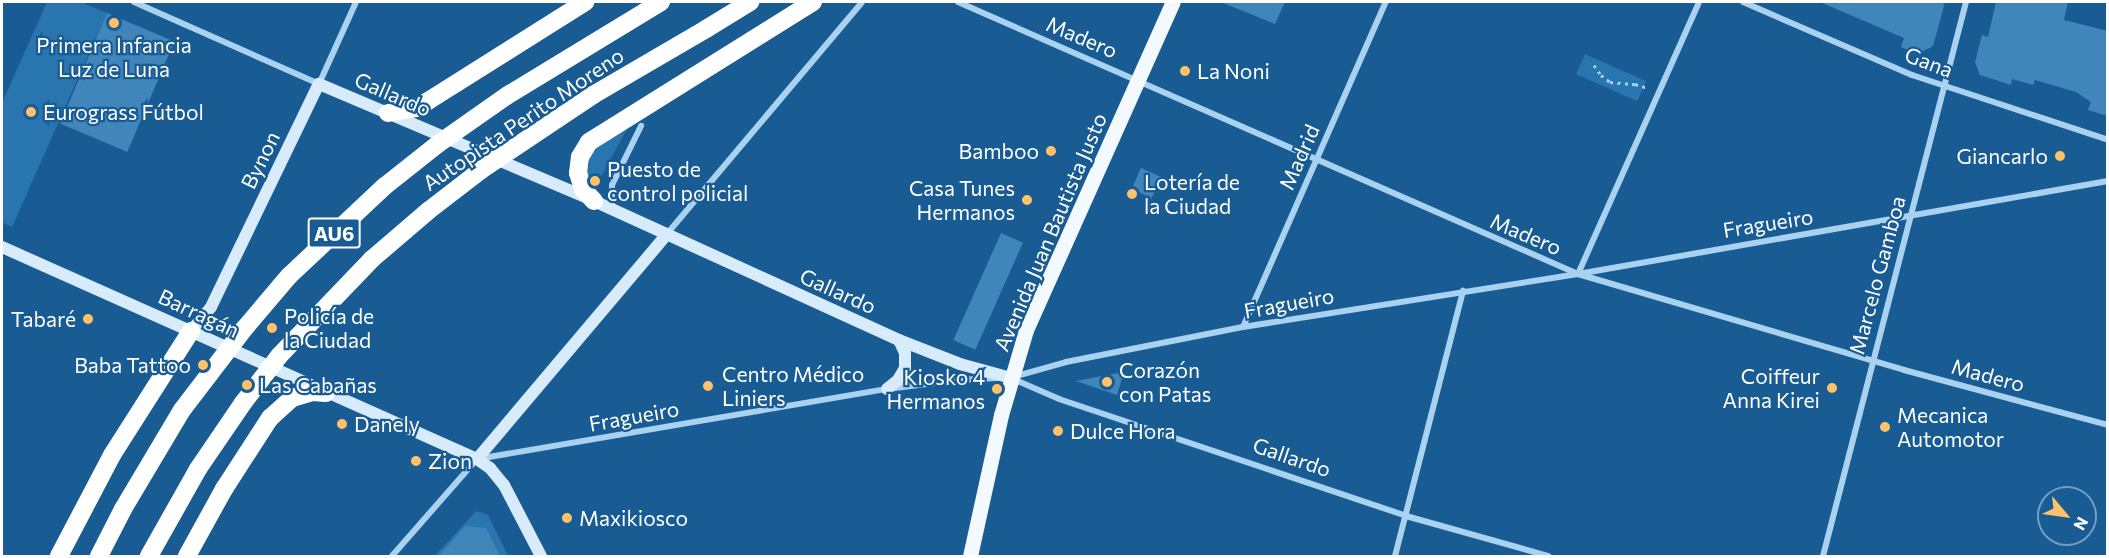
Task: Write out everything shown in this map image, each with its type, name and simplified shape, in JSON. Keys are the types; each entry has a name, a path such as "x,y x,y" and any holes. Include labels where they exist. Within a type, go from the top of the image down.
{"highway":[{"path":"388,113 416,108 585,2"},
{"name":"Autopista Perito Moreno","path":"99,556 128,500 182,410 244,328 289,276 385,186 438,144 508,95 662,2"},
{"name":"Autopista Perito Moreno","path":"149,556 198,469 243,403 279,356 372,259 481,170 593,95 750,2"},
{"path":"594,201 580,184 578,169 582,151 596,137 813,2"},
{"path":"59,556 111,455 191,331"},
{"path":"188,556 224,489 270,418 292,398 313,392 326,393"}],"main road":[{"name":"Avenida Juan Bautista Justo","path":"970,556 1011,378 1042,292 1173,2"}],"street":[{"name":"Gallardo","path":"134,2 319,84 594,201 666,236 899,340 960,364 1011,378 1059,399 1406,516 1548,556"},
{"name":"Bynon","path":"191,331 211,307 356,2"},
{"path":"392,556 477,459 862,2"},
{"name":"Madero","path":"958,2 1578,274 1872,360 2108,425"},
{"name":"Madrid","path":"1243,327 1386,2"},
{"path":"1578,274 1699,2"},
{"name":"Gana","path":"1743,2 1943,86 2108,140"},
{"name":"Marcelo Gamboa","path":"1822,556 1966,2"},
{"path":"612,211 612,185 641,126"},
{"name":"Fragueiro","path":"477,459 888,389 958,380 1011,378 1066,362 1243,327 1578,274 2108,181"},
{"name":"Barragán","path":"2,247 477,459 490,468 504,485 541,556"},
{"path":"1395,556 1463,291"},
{"path":"888,389 898,380 905,368 905,353 899,340"}],"path":[{"path":"1594,65 1610,82 1635,84 1658,93"}],"shaded area":[{"name":"Eurograss Fútbol","path":"47,2 80,2 107,13 12,227 2,222 2,103"},
{"path":"1585,54 1646,81 1637,101 1576,74"},
{"path":"628,127 599,181 596,185 591,183 587,173 590,156 596,148"},
{"path":"476,511 488,515 508,556 435,556"}],"building":[{"path":"1221,2 1285,2 1275,24"},
{"path":"1820,2 1945,2 1933,46 1918,54 1901,47 1904,38"},
{"path":"1996,2 2068,2 2064,20 2108,31 2108,116 2088,110 2091,102 2076,92 2035,80 2033,85 2012,79 2011,85 1980,75 1975,62 1982,35 1988,37"},
{"path":"107,13 174,42 127,152 60,123"},
{"path":"1141,168 1161,177 1152,198 1132,189"},
{"path":"1001,233 1023,243 975,350 953,340"},
{"name":"Corazón con Patas","path":"1124,372 1117,395 1076,381"},
{"path":"465,526 486,528 500,556 439,556"}],"place":[{"name":"Primera Infancia Luz de Luna","path":"114,23"},
{"name":"La Noni","path":"1185,71"},
{"name":"Eurograss Fútbol","path":"31,112"},
{"name":"Bamboo","path":"1051,151"},
{"name":"Giancarlo","path":"2060,156"},
{"name":"Puesto de control policial","path":"595,181"},
{"name":"Lotería de la Ciudad","path":"1132,194"},
{"name":"Casa Tunes Hermanos","path":"1027,200"},
{"name":"Tabaré","path":"88,319"},
{"name":"Policía de la Ciudad","path":"272,328"},
{"name":"Baba Tattoo","path":"203,365"},
{"name":"Corazón con Patas","path":"1107,382"},
{"name":"Las Cabañas","path":"247,385"},
{"name":"Centro Médico Liniers","path":"708,386"},
{"name":"Coiffeur Anna Kirei","path":"1832,388"},
{"name":"Kiosko 4 Hermanos","path":"997,389"},
{"name":"Danely","path":"342,424"},
{"name":"Mecanica Automotor","path":"1885,427"},
{"name":"Dulce Hora","path":"1058,431"},
{"name":"Zion","path":"416,461"},
{"name":"Maxikiosco","path":"567,518"}]}
